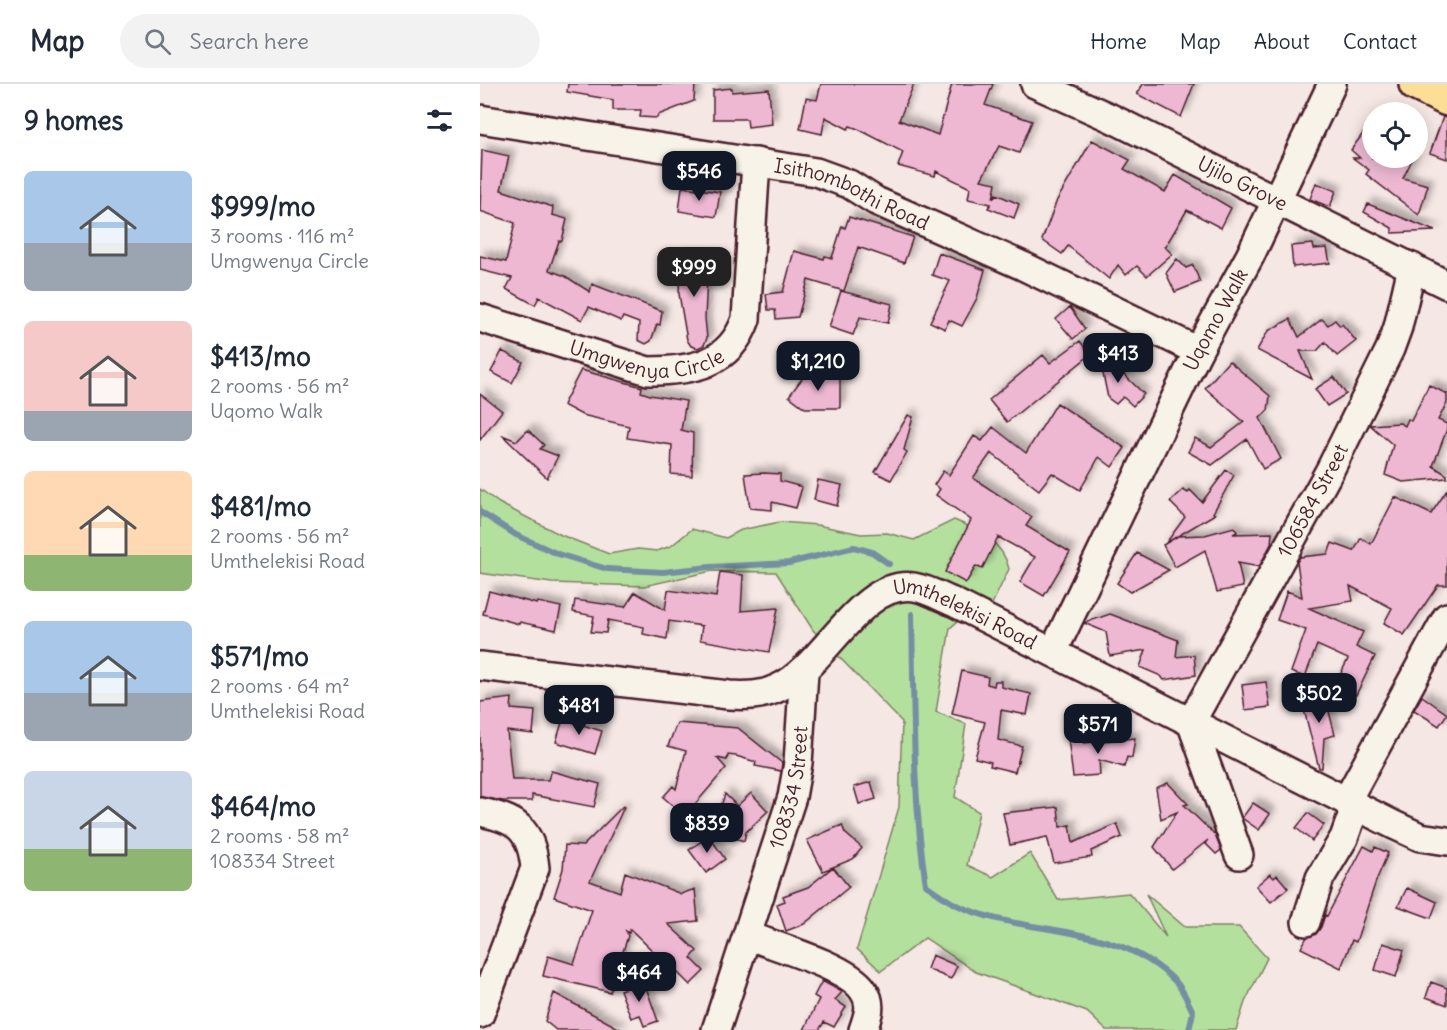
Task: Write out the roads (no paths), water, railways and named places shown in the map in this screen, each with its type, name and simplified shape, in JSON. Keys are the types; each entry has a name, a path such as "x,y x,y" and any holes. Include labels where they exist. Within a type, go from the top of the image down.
{"main road":[{"path":"1416,84 1447,99"}],"street":[{"name":"Ujilo Grove","path":"1035,84 1277,200 1447,285"},
{"name":"Uqomo Walk","path":"1053,652 1198,351 1277,200 1332,84"},
{"name":"Isithombothi Road","path":"480,119 816,172 849,184 876,201 1011,260 1198,351"},
{"name":"Umgwenya Circle","path":"480,318 648,371 676,369 719,357 736,342 746,319 756,162"},
{"name":"106584 Street","path":"1191,722 1330,470 1390,349 1398,327 1412,267"},
{"name":"Umthelekisi Road","path":"480,666 747,696 780,688 804,672 874,596 900,588 914,587 932,593 1053,652 1420,837 1447,841"},
{"path":"1306,922 1320,878 1344,838 1353,813 1347,800 1447,617"},
{"name":"108334 Street","path":"716,1030 792,797 798,763 804,672"},
{"path":"1191,722 1239,855"},
{"path":"480,812 516,822 530,844 535,868 480,1014"},
{"path":"748,936 832,968 858,984 867,996 869,1011 863,1030"}],"waterway":[{"path":"480,512 516,535 558,554 607,569 663,572 789,563 854,547 872,552 889,564"},
{"path":"912,614 916,784 926,885 953,903 980,914 1008,922 1095,938 1123,947 1150,961 1175,981 1183,992 1193,1012 1189,1030"}]}
